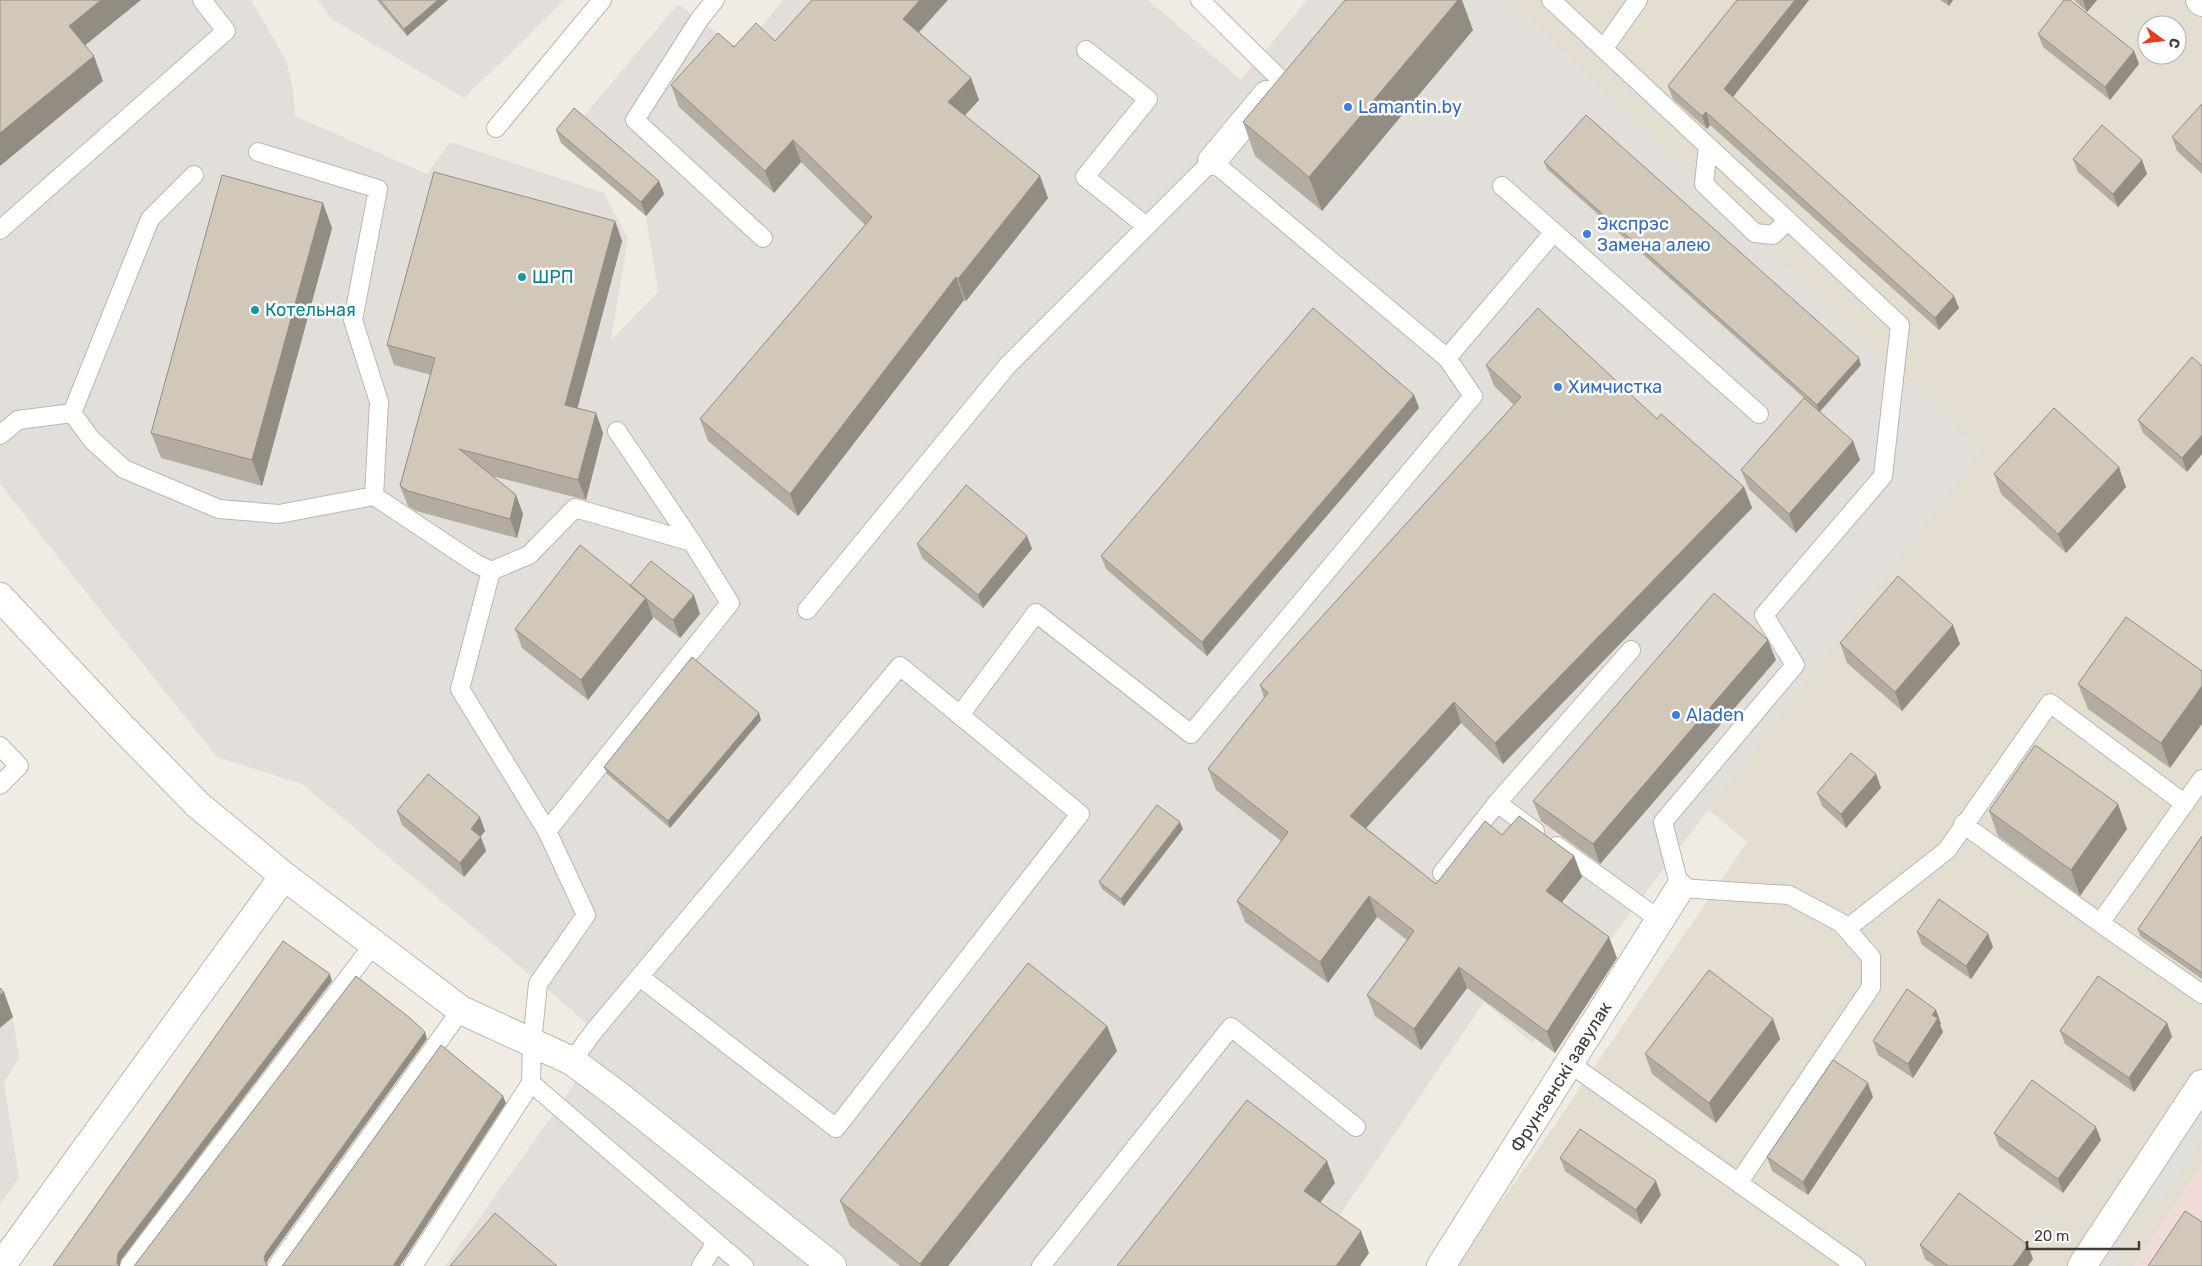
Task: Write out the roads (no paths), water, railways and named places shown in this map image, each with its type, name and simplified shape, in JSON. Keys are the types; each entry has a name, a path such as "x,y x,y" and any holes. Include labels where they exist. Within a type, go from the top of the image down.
{"street":[{"path":"1212,161 1299,58"},
{"path":"0,597 198,805 284,876 461,1010 572,1061 619,1096 832,1266"},
{"path":"1,1266 284,876"},
{"name":"Фрунзенскі завулак","path":"1442,1266 1680,888"},
{"path":"2082,1266 2202,1084"}],"lane":[{"path":"0,230 226,31 202,0"},
{"path":"496,128 602,0"},
{"path":"715,0 699,20 635,120 763,238"},
{"path":"1200,0 1280,79"},
{"path":"1551,0 1900,325 1883,476 1764,615 1795,665 1663,822 1680,888 1789,895 1849,928 1947,850 1963,824 2050,703 2185,804"},
{"path":"1604,48 1638,0"},
{"path":"1086,50 1148,99 1085,177 1146,226"},
{"path":"1708,146 1704,184 1755,233 1773,235 1788,220"},
{"path":"258,152 378,189 354,320 379,402 374,496"},
{"path":"807,610 1008,365 1212,161 1447,358 1473,396 1190,734 1036,612 960,715"},
{"path":"72,413 150,219 194,175"},
{"path":"1502,186 1759,414"},
{"path":"1447,358 1554,232"},
{"path":"72,413 92,440 124,469 219,509 279,514 374,496 475,563 491,571 529,555 575,508 692,542"},
{"path":"0,435 18,420 72,413"},
{"path":"547,831 730,603 692,542 617,431"},
{"path":"413,1266 531,1083 532,1042 538,984 586,915 547,831 460,689 491,571"},
{"path":"1442,873 1497,803 1631,650"},
{"path":"572,1061 594,1031 640,976 900,666 1080,814 836,1128 640,976"},
{"path":"0,746 19,766 0,785"},
{"path":"2100,922 2202,779"},
{"path":"1497,803 1660,920"},
{"path":"1963,824 2202,994"},
{"path":"1739,1182 1871,987 1871,957 1842,924"},
{"path":"129,1266 373,945"},
{"path":"277,1266 461,1010"},
{"path":"1041,1266 1231,1027 1356,1127"},
{"path":"1569,1063 1856,1266"},
{"path":"531,1083 744,1266"},
{"path":"701,1266 716,1242"}],"place":[{"name":"Lamantin.by","path":"1348,107"},
{"name":"Экспрэс Замена алею","path":"1587,234"},
{"name":"ШРП","path":"522,277"},
{"name":"Котельная","path":"255,310"},
{"name":"Химчистка","path":"1558,387"},
{"name":"Aladen","path":"1676,715"}]}
